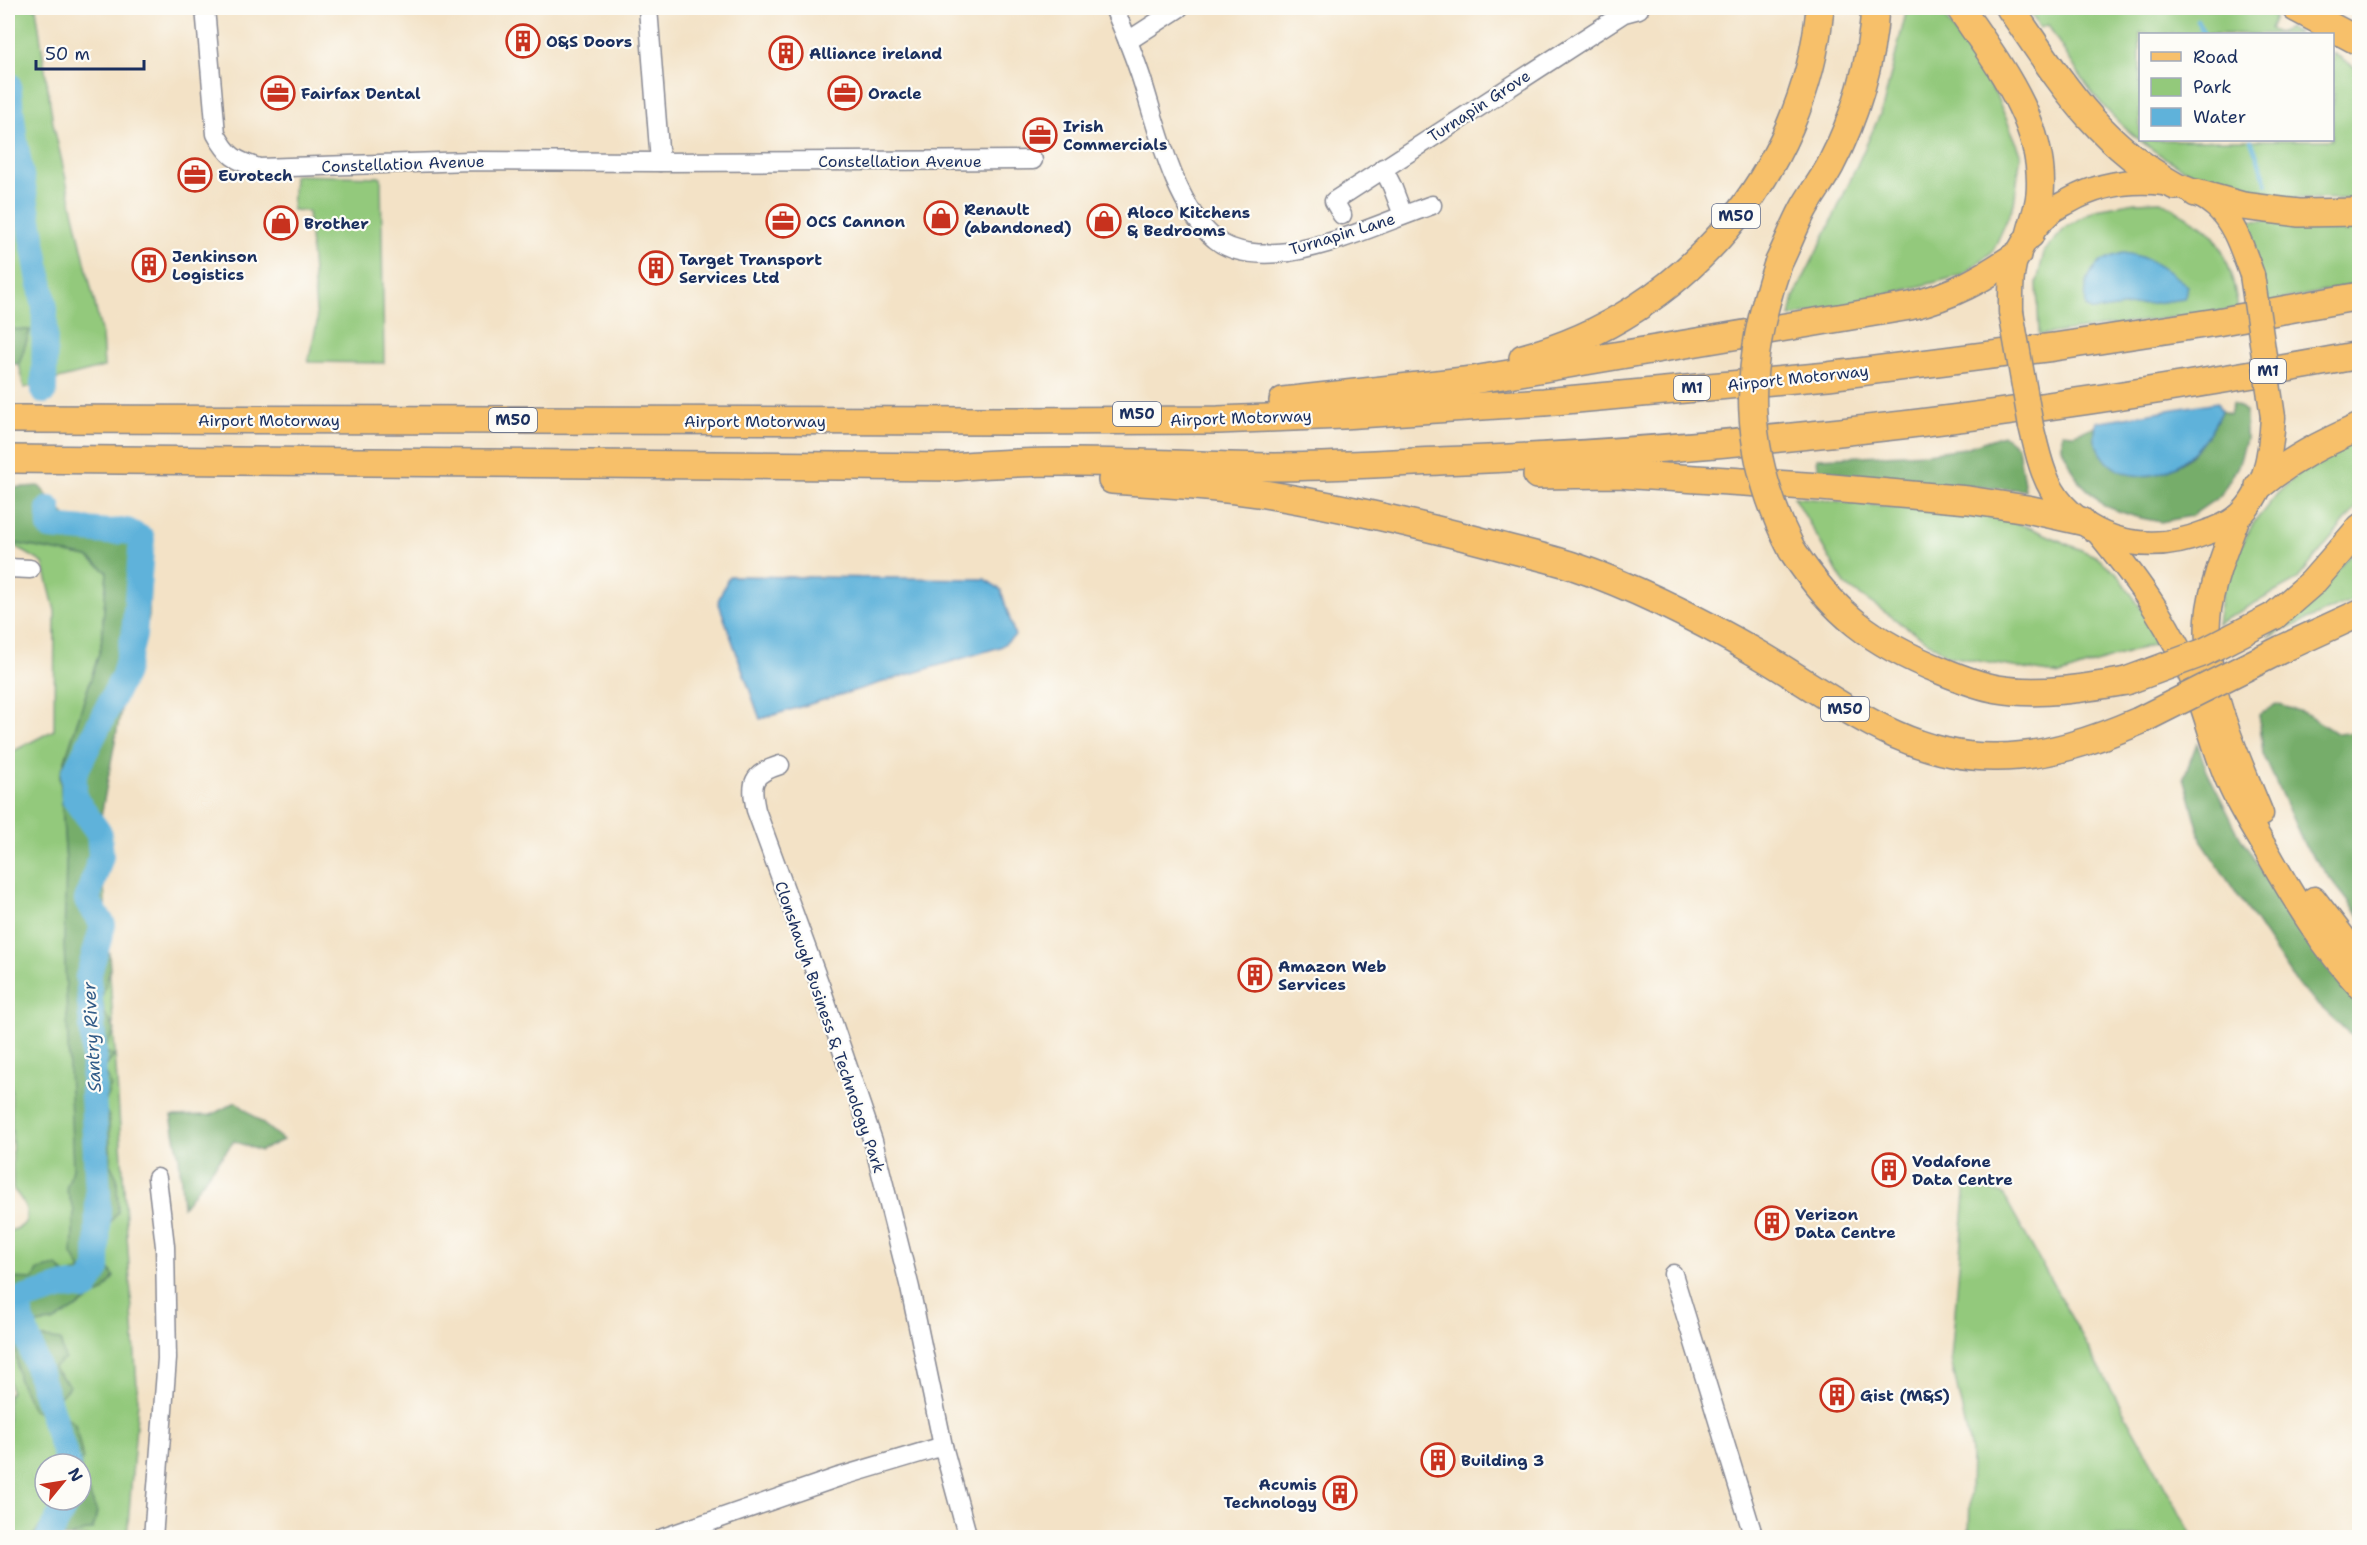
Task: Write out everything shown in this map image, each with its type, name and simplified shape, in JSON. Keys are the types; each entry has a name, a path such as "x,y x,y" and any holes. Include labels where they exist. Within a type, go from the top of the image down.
{"highway":[{"name":"M50","path":"1018,421 1179,412 1418,385 1554,350 1630,312 1660,291 1707,251 1763,181 1783,141 1803,91 1817,37 1820,8"},
{"path":"1875,8 1873,40 1863,82 1830,166 1803,210 1778,264 1760,324 1754,366 1752,405 1754,442 1763,480 1777,520 1792,550 1813,582 1859,628 1921,663 1998,689 2081,688 2126,681 2202,653 2274,616 2312,583 2360,528"},
{"path":"1418,385 1473,380 1587,362 1910,306 1941,298 1977,281 2023,245 2040,195 2038,155 2031,127 2015,95 1960,8"},
{"path":"2010,8 2075,101 2096,126 2151,172 2186,189 2243,206 2299,213 2360,212"},
{"path":"2296,8 2360,42"},
{"name":"Airport Motorway","path":"8,419 1018,421 1218,420 1343,415 1544,402 1805,378 2054,347 2217,322 2360,296"},
{"name":"M1","path":"954,467 1013,461 1279,467 1571,456 1821,434 2108,399 2360,355"},
{"path":"2259,486 2317,445 2360,427"},
{"name":"M50","path":"8,459 954,467 979,474 1047,475 1268,495 1416,524 1571,566 1624,586 1686,614 1788,672 1865,722 1925,746 1964,754 1997,757 2076,745 2139,721 2282,649 2360,613"},
{"path":"1279,467 1321,472 1404,475 1618,474 1714,479 1968,500 2026,509 2091,528"}],"main road":[{"path":"2360,959 2321,911 2264,823 2229,736 2211,675 2208,619 2223,556 2238,518 2259,486 2268,464 2273,417 2252,275 2240,243 2227,219 2216,206 2186,189 2147,182 2096,188 2050,212 2023,245 2012,280 2011,312 2031,426 2046,479 2062,504 2091,528 2134,575 2160,612 2196,687 2231,786 2251,824 2301,909 2342,967 2360,987"},
{"path":"2091,528 2115,540 2154,546 2187,540 2238,518"}],"street":[{"name":"Constellation Avenue","path":"205,8 216,134 234,159 258,168 470,161 1033,160"},
{"path":"648,8 660,162"},
{"name":"Turnapin Lane","path":"1114,8 1128,41 1164,149 1180,189 1191,211 1216,240 1236,249 1253,252 1289,252 1326,242 1432,206"},
{"path":"1128,41 1179,8"},
{"name":"Turnapin Grove","path":"1342,215 1334,201 1624,13 1639,9"},
{"name":"Turnapin Lane","path":"1383,168 1403,216"},
{"path":"8,568 30,569"},
{"name":"Clonshaugh Business & Technology Park","path":"780,765 763,770 755,778 752,791 756,810 820,985 873,1141 910,1288 943,1446 968,1538"},
{"path":"153,1538 167,1359 165,1246 157,1178"},
{"path":"1673,1274 1754,1538"},
{"path":"663,1538 839,1477 943,1446"}],"green space":[{"path":"8,8 36,8 53,123 102,335 104,367 24,388 19,364 30,331 8,329"},
{"path":"1905,8 1939,8 1996,95 2021,153 2014,204 1993,251 1963,275 1839,307 1790,317 1794,297 1829,227 1882,110 1906,13"},
{"path":"2027,8 2255,8 2275,17 2270,29 2278,33 2139,33 2139,139 2112,116 2096,97 2048,25 2040,28"},
{"path":"2288,28 2298,33 2278,33"},
{"path":"2334,54 2359,70 2359,199 2290,198 2243,192 2196,175 2141,141 2334,141"},
{"path":"294,175 381,177 384,363 308,362 317,323 308,211 292,210"},
{"path":"2161,201 2201,225 2217,241 2231,275 2238,309 2039,335 2037,282 2044,252 2066,227 2096,209 2136,202"},
{"path":"2359,218 2359,284 2268,303 2242,221"},
{"path":"8,329 30,330 19,364 8,364"},
{"path":"2233,403 2246,411 2246,440 2238,466 2220,496 2191,516 2161,522 2136,517 2104,506 2078,480 2062,448 2062,433 2074,434 2096,426 2099,449 2114,467 2172,467 2187,459 2194,452 2221,411 2230,414"},
{"path":"2003,435 2018,447 2025,490 1819,477 1817,458 1927,453 1965,448"},
{"path":"2359,440 2359,504 2297,580 2217,624 2222,592 2236,555 2253,524 2277,494 2299,473 2328,452"},
{"path":"39,486 67,518 133,523 131,543 150,574 149,617 122,704 98,832 104,941 109,953 110,970 102,997 104,1012 115,1030 104,1051 114,1056 104,1069 111,1085 104,1107 109,1117 111,1166 117,1178 118,1212 107,1228 103,1251 114,1277 104,1291 53,1322 36,1324 37,1337 60,1340 65,1359 53,1368 70,1386 55,1402 65,1416 75,1424 81,1452 55,1452 47,1417 33,1410 18,1378 15,1341 8,1321 8,1278 34,1279 38,1270 57,1266 68,1276 81,1270 72,1254 74,1210 66,1189 73,1169 64,942 66,862 60,776 101,647 107,572 88,557 8,542 8,488"},
{"path":"1794,497 1997,517 2031,528 2095,556 2118,574 2163,641 2060,675 1949,656 1845,585"},
{"path":"8,542 88,557 107,572 101,647 60,776 66,862 102,855 138,1401 127,1537 8,1537 8,1395 11,1392 8,1373 8,1231 23,1225 27,1214 13,1189 11,1077 8,1063 8,754 54,730 55,611 43,563"},
{"path":"2359,547 2359,597 2268,637"},
{"path":"2276,704 2305,713 2337,734 2359,732 2359,915 2305,846 2263,754 2259,715"},
{"path":"2197,743 2207,771 2238,833 2274,892 2359,1001 2359,1042 2300,988 2202,842 2184,777"},
{"path":"236,1102 283,1140 260,1151 234,1141 183,1207 179,1157 171,1116 211,1115"},
{"path":"1966,1182 2003,1194 2193,1537 1969,1537 1971,1452 1951,1359"},
{"path":"93,1503 97,1512 93,1529 69,1537 32,1537 51,1512 93,1512"}],"water":[{"path":"2123,253 2150,261 2188,286 2184,299 2093,311 2086,307 2086,286 2092,271 2104,260"},
{"path":"2217,402 2221,411 2202,443 2182,462 2165,471 2144,476 2124,473 2107,462 2095,442 2096,422"},
{"path":"729,576 985,579 1001,590 1015,636 1000,647 760,719 718,601"}],"waterway":[{"path":"2197,20 2204,33"},
{"name":"Santry River","path":"8,84 15,142 45,309 44,391"},
{"path":"2251,141 2267,184"},
{"name":"Santry River","path":"49,509 50,527 108,532 127,531 142,539 134,635 124,675 74,774 74,798 99,833 101,856 87,900 103,925 88,977 94,1049 93,1095 98,1195 97,1269 86,1288 66,1286 16,1301 64,1452"},
{"name":"Santry River","path":"48,1538 62,1512"}],"place":[{"name":"O&S Doors","path":"523,41"},
{"name":"Alliance ireland","path":"786,53"},
{"name":"Fairfax Dental","path":"278,93"},
{"name":"Oracle","path":"845,93"},
{"name":"Irish Commercials","path":"1040,135"},
{"name":"Eurotech","path":"195,175"},
{"name":"Renault (abandoned)","path":"941,218"},
{"name":"OCS Cannon","path":"783,221"},
{"name":"Aloco Kitchens & Bedrooms","path":"1104,221"},
{"name":"Brother","path":"281,223"},
{"name":"Jenkinson Logistics","path":"149,265"},
{"name":"Target Transport Services Ltd","path":"656,268"},
{"name":"Amazon Web Services","path":"1255,975"},
{"name":"Vodafone Data Centre","path":"1889,1170"},
{"name":"Verizon Data Centre","path":"1772,1223"},
{"name":"Gist (M&S)","path":"1837,1395"},
{"name":"Building 3","path":"1438,1460"},
{"name":"Acumis Technology","path":"1340,1493"}]}
